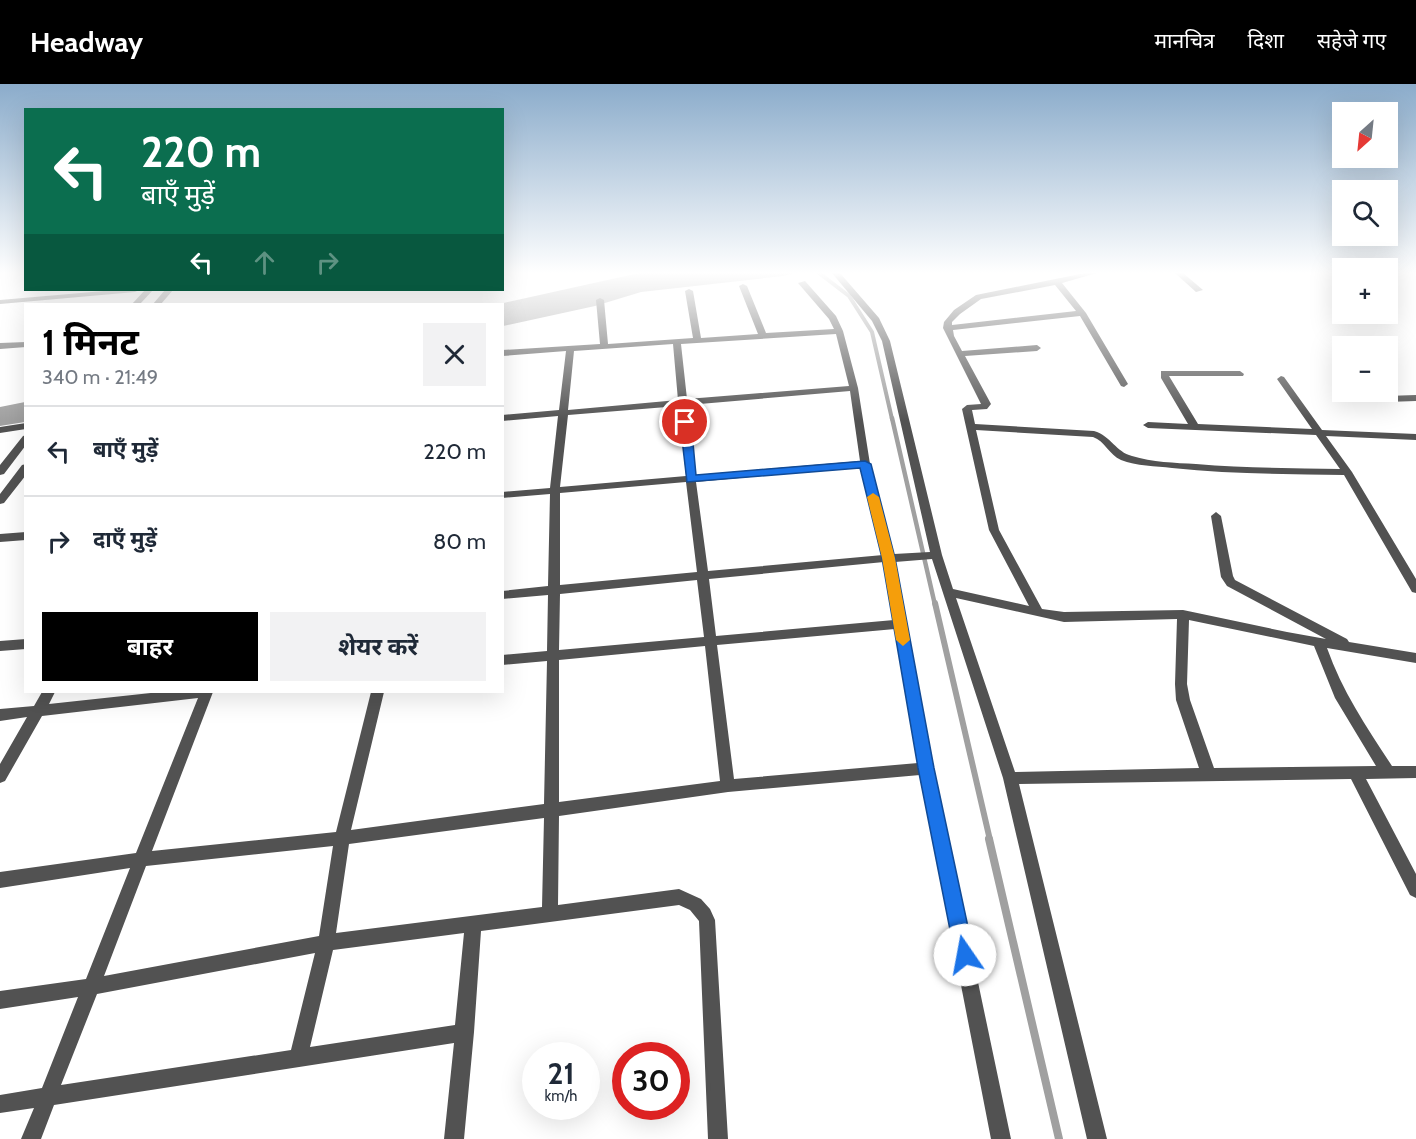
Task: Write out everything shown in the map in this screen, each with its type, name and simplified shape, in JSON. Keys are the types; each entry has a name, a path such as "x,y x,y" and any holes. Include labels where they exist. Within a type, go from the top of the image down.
{"street":[{"path":"602,322 604,347"},
{"path":"694,322 697,340"},
{"path":"758,322 763,335"},
{"path":"835,322 854,388 865,464 889,558 926,768 1001,1139"},
{"path":"877,322 886,341 932,555 947,592 1010,778 1096,1139"},
{"path":"948,322 947,328 986,404 984,407 968,407 994,530 1038,613"},
{"path":"947,328 999,322"},
{"path":"1087,322 1124,384"},
{"path":"504,353 839,331"},
{"path":"677,341 691,479 728,786"},
{"path":"0,346 24,344"},
{"path":"960,354 1037,348"},
{"path":"550,913 551,655 555,490 570,349"},
{"path":"1195,427 1164,373 1240,374"},
{"path":"1281,379 1347,472 1416,589"},
{"path":"504,418 854,388"},
{"path":"1398,399 1416,398"},
{"path":"1148,425 1416,437"},
{"path":"0,430 24,426"},
{"path":"971,427 1094,434 1105,438 1116,454 1133,460 1208,467 1347,472"},
{"path":"0,472 24,441"},
{"path":"504,495 865,464"},
{"path":"0,501 24,470"},
{"path":"1216,516 1227,577 1231,583 1353,646"},
{"path":"0,538 24,536"},
{"path":"504,595 932,555"},
{"path":"947,592 1038,613 1086,617 1183,614 1319,643 1353,646 1416,658"},
{"path":"1183,614 1181,684 1183,700 1209,772"},
{"path":"504,660 900,624"},
{"path":"1319,643 1336,689 1352,719 1388,772"},
{"path":"0,646 24,644"},
{"path":"0,777 48,693"},
{"path":"0,715 196,693"},
{"path":"31,1139 89,987 142,859 205,693"},
{"path":"298,1058 326,943 342,838 377,693"},
{"path":"0,880 142,859 342,838 728,786 926,768"},
{"path":"1010,778 1209,772 1356,774 1416,771"},
{"path":"1356,774 1416,890"},
{"path":"0,1000 89,987 326,943 678,897 690,900 701,908 706,920 717,1139"},
{"path":"453,1139 465,1032 473,924"},
{"path":"0,1104 465,1032"}],"shaded area":[{"path":"504,322 520,322 504,326"},
{"path":"24,402 24,422 0,426 0,407"}],"waterway":[{"path":"866,322 872,332 892,419"},
{"path":"892,418 935,605"},
{"path":"935,603 990,840"},
{"path":"989,839 1059,1139"}],"slow traffic":[{"path":"873,497 889,558 903,640"}],"route":[{"path":"685,422 691,479 865,464 889,558 926,768 965,955"}]}
